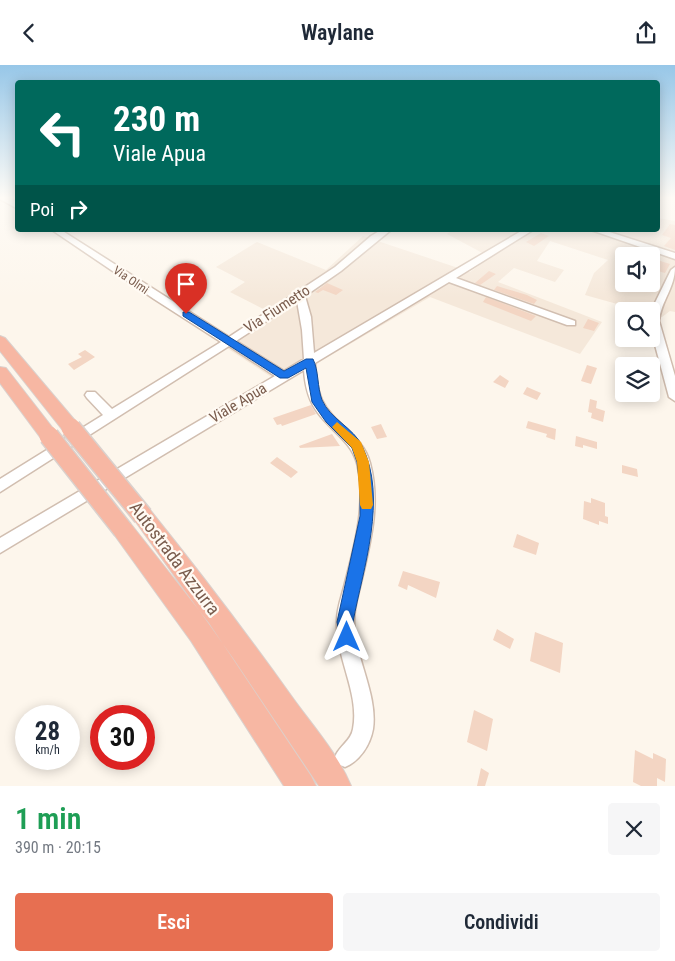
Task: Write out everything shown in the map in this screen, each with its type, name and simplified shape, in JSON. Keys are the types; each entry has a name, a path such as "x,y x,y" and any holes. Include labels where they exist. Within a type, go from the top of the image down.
{"highway":[{"name":"Autostrada Azzurra","path":"0,341 144,516 302,733 336,786"},
{"name":"Autostrada Azzurra","path":"0,372 200,631 301,786"}],"street":[{"name":"Via Olmi","path":"59,232 157,297 229,340 284,376"},
{"name":"Via Fiumetto","path":"0,486 338,269 384,232"},
{"name":"Viale Apua","path":"0,546 526,232"},
{"path":"601,232 675,256"},
{"path":"675,270 672,283 656,313 654,321 675,397"},
{"path":"448,278 571,323"},
{"path":"300,294 306,320 309,361 317,402 330,419 356,446 363,462 367,486 367,516 345,622 349,652 364,721 360,740 345,757"},
{"path":"91,395 111,416"}],"shaded area":[{"path":"675,231 675,312 670,311 662,317 660,316 660,302 615,303 585,295 594,273 608,260 550,241 537,261 564,270 555,282 514,268 498,282 602,322 580,354 430,297 282,384 219,343 269,312 230,292 245,282 216,267 257,242 326,270 363,236 470,272 490,257 447,234 450,232"}],"building":[{"path":"665,231 675,231 675,250 664,246 671,238 662,235"},
{"path":"541,233 549,236 534,246 526,242"},
{"path":"660,261 670,264 665,273 660,272"},
{"path":"489,271 496,274 480,285 475,283"},
{"path":"327,283 343,290 336,295 323,290 318,293 315,292"},
{"path":"497,286 537,300 534,304 494,290"},
{"path":"486,297 536,316 531,321 483,302"},
{"path":"588,319 599,323 594,331 583,328"},
{"path":"85,350 95,357 74,370 68,364 82,357 78,354"},
{"path":"587,365 597,368 591,384 581,381"},
{"path":"500,375 509,381 505,388 493,382"},
{"path":"527,387 541,393 537,400 523,394"},
{"path":"590,399 597,401 596,408 605,411 603,422 591,418 592,413 588,412"},
{"path":"311,405 316,414 282,426 281,424 277,425 273,418"},
{"path":"528,421 556,429 555,440 546,437 547,434 526,428"},
{"path":"381,424 387,437 377,439 371,427"},
{"path":"332,434 340,446 300,448 299,446"},
{"path":"576,436 597,442 597,449 583,445 583,448 575,446"},
{"path":"277,457 298,472 291,478 270,463"},
{"path":"622,465 637,469 638,477 622,473"},
{"path":"591,498 605,503 605,516 608,517 608,524 599,521 599,525 583,519 584,501 591,503"},
{"path":"517,534 539,543 536,555 513,547"},
{"path":"403,571 440,582 436,598 408,585 407,590 398,586"},
{"path":"497,629 514,639 510,649 493,640"},
{"path":"535,632 563,643 560,673 530,661"},
{"path":"474,710 493,719 487,751 467,742"},
{"path":"635,750 653,759 653,753 666,759 665,782 657,778 657,786 641,786 633,782"},
{"path":"481,768 489,773 485,786 477,786"}],"slow traffic":[{"path":"337,427 356,446 363,462 367,486 367,505"}],"route":[{"path":"186,314 284,376 309,361 317,402 330,419 356,446 363,462 367,486 367,516 345,622 347,637"}]}
